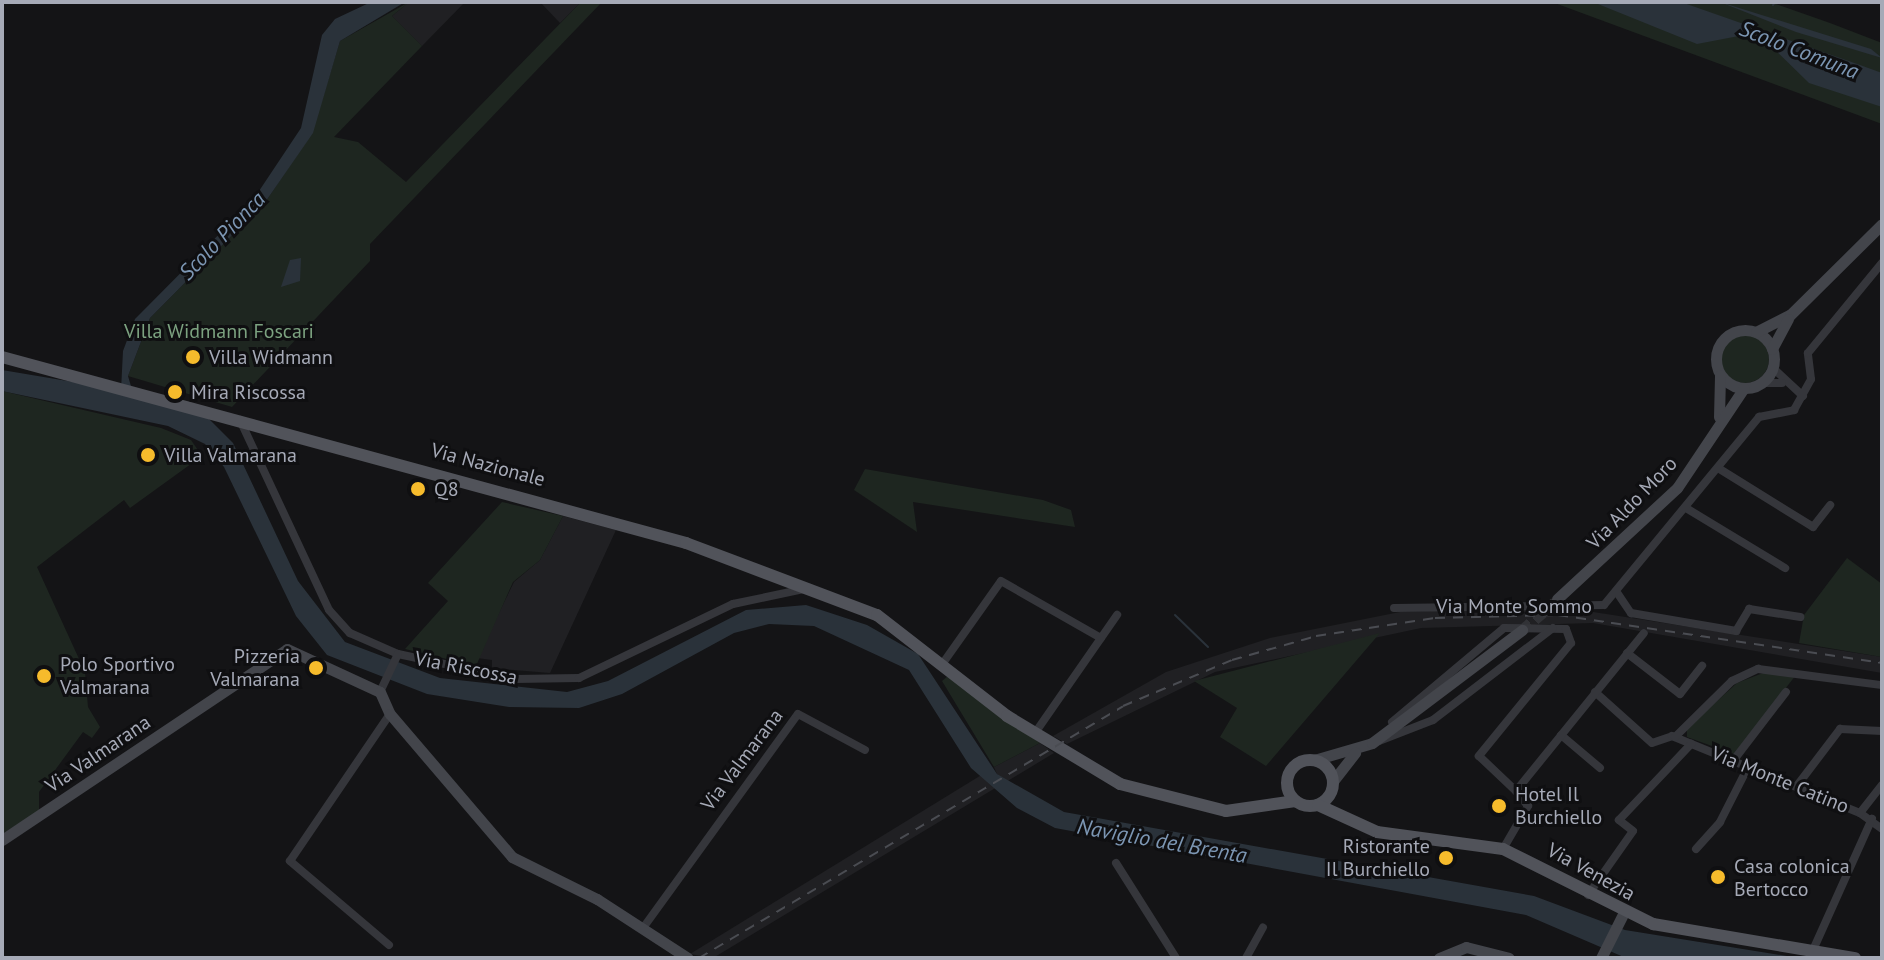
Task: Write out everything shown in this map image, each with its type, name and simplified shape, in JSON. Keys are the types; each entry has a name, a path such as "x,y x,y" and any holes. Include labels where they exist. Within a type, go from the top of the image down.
{"main road":[{"path":"1720,375 1744,388 1762,383 1773,368 1772,349 1790,315 1882,224"},
{"path":"1719,421 1720,375 1715,360 1723,339 1756,332 1790,315"},
{"path":"1756,332 1772,349"},
{"name":"Via Nazionale","path":"2,357 117,383 614,520 809,588 877,615 1035,733 1146,795 1226,811 1262,805"},
{"name":"Via Aldo Moro","path":"1557,599 1677,488 1719,421 1744,388"},
{"path":"1262,805 1295,801 1318,805 1367,746 1522,630"},
{"name":"Via Valmarana","path":"2,840 282,650 384,688"},
{"path":"384,688 390,714 505,851 643,928 688,958"},
{"path":"1262,805 1287,781 1296,764 1367,746"},
{"path":"1314,760 1333,784"},
{"path":"1287,781 1295,801"},
{"name":"Via Venezia","path":"1333,784 1353,814 1405,835"},
{"name":"Via Venezia","path":"1318,805 1369,829 1503,849 1588,896 1620,919 1855,958"},
{"path":"1602,957 1620,919"},
{"path":"1439,958 1466,947 1509,958"}],"street":[{"path":"1773,368 1782,383 1803,396 1810,350 1882,263"},
{"path":"1762,383 1782,383"},
{"name":"Via Monte Sommo","path":"1394,608 1600,606 1686,508 1759,417 1789,414 1803,396"},
{"name":"Via Riscossa","path":"240,419 243,439 329,610 358,638 397,656 515,679 579,678 733,604 809,588"},
{"path":"1718,468 1813,527 1830,505"},
{"path":"1686,508 1785,568"},
{"path":"943,663 1001,581 1101,638"},
{"path":"1616,590 1627,612 1736,631 1749,609 1800,617"},
{"path":"1035,733 1117,615"},
{"name":"Via Monte Sommo","path":"1367,746 1504,628 1566,629"},
{"name":"Via Monte Sommo","path":"1367,746 1433,720 1541,632 1566,629"},
{"name":"Via Monte Sommo","path":"1516,791 1479,756 1571,643 1566,629"},
{"path":"1503,849 1528,806 1516,791 1644,633"},
{"path":"1627,653 1680,694 1702,666"},
{"path":"384,688 397,656"},
{"path":"1675,737 1736,679 1774,668 1882,685"},
{"name":"Via Monte Catino","path":"1595,692 1651,743 1675,737 1860,813 1882,829"},
{"path":"1733,761 1786,692"},
{"path":"389,945 290,861 390,714"},
{"name":"Via Valmarana","path":"643,928 798,714 865,750"},
{"path":"1796,787 1840,729 1882,731"},
{"path":"1561,735 1600,768"},
{"path":"1588,896 1633,831 1619,820 1691,744"},
{"path":"1696,849 1720,822 1748,767"},
{"path":"1860,813 1882,785"},
{"path":"1813,950 1872,819"},
{"path":"1116,863 1176,958"},
{"path":"1246,958 1263,927"}],"shaded area":[{"path":"409,2 465,2 422,46 392,16"},
{"path":"540,2 581,2 560,23"},
{"path":"563,516 616,530 550,673 492,668 492,660 477,658 514,582 540,560"},
{"path":"1561,607 1882,657 1882,673 1593,623 1421,628 1215,672 1067,744 1053,736 1166,672 1270,638 1400,612"},
{"path":"1040,743 1054,753 1006,782 997,774 994,767"},
{"path":"983,774 997,787 713,958 690,954"}],"green space":[{"name":"Villa Widmann Foscari","path":"409,2 392,16 422,46 334,137 358,142 406,182 581,2 602,2 370,244 370,261 232,407 128,376 150,318 266,201 312,133 340,41"},
{"path":"1552,2 1770,2 1830,23 1882,43 1882,124"},
{"path":"1745,335 1762,342 1769,359 1762,376 1745,383 1728,376 1721,359 1728,342"},
{"path":"2,391 161,428 191,440 202,456 130,508 124,500 37,567 85,672 88,707 100,727 92,738 83,732 39,792 39,811 2,834"},
{"path":"865,469 1043,500 1071,510 1075,527 913,502 917,532 854,490"},
{"path":"502,502 563,516 540,560 513,582 476,666 405,649 448,601 428,583"},
{"path":"1847,558 1882,584 1882,657 1799,643 1804,615"},
{"path":"1380,633 1266,766 1220,737 1237,708 1194,681"},
{"path":"1763,673 1796,675 1734,754 1687,737 1687,728 1737,683"},
{"path":"949,675 977,699 1040,743 994,767 942,681"}],"water":[{"path":"371,2 405,2 340,41 313,133 266,201 150,318 128,376 133,393 206,416 233,443 298,581 345,642 440,678 567,692 608,681 746,610 806,605 867,625 918,654 997,774 1064,812 1534,896 1625,930 1799,958 1626,958 1526,915 1055,828 1017,808 971,768 909,670 814,626 769,624 734,633 622,694 579,708 509,707 427,694 327,655 296,616 224,467 205,444 168,426 2,391 2,370 121,390 123,351 135,319 253,200 301,128 322,35 335,19"},
{"name":"Scolo Comuna","path":"1593,2 1681,2 1860,65 1882,73 1882,107 1809,83 1772,47 1744,35 1697,44"},
{"path":"1720,2 1871,49 1882,58 1796,32"},
{"path":"301,258 300,281 281,287 290,260"}],"waterway":[{"path":"1175,615 1208,647"}],"tunnel":[{"path":"1522,630 1555,602"}],"railway":[{"path":"699,958 1123,706 1232,660 1316,636 1435,618 1558,615 1882,663"}],"place":[{"name":"Villa Widmann","path":"193,357"},
{"name":"Mira Riscossa","path":"175,392"},
{"name":"Villa Valmarana","path":"148,455"},
{"name":"Q8","path":"418,489"},
{"name":"Pizzeria Valmarana","path":"316,668"},
{"name":"Polo Sportivo Valmarana","path":"44,676"},
{"name":"Hotel Il Burchiello","path":"1499,806"},
{"name":"Ristorante Il Burchiello","path":"1446,858"},
{"name":"Casa colonica Bertocco","path":"1718,877"}],"water label":[{"name":"Scolo Pionca","path":"222,236"},
{"name":"Naviglio del Brenta","path":"1162,841"}]}
